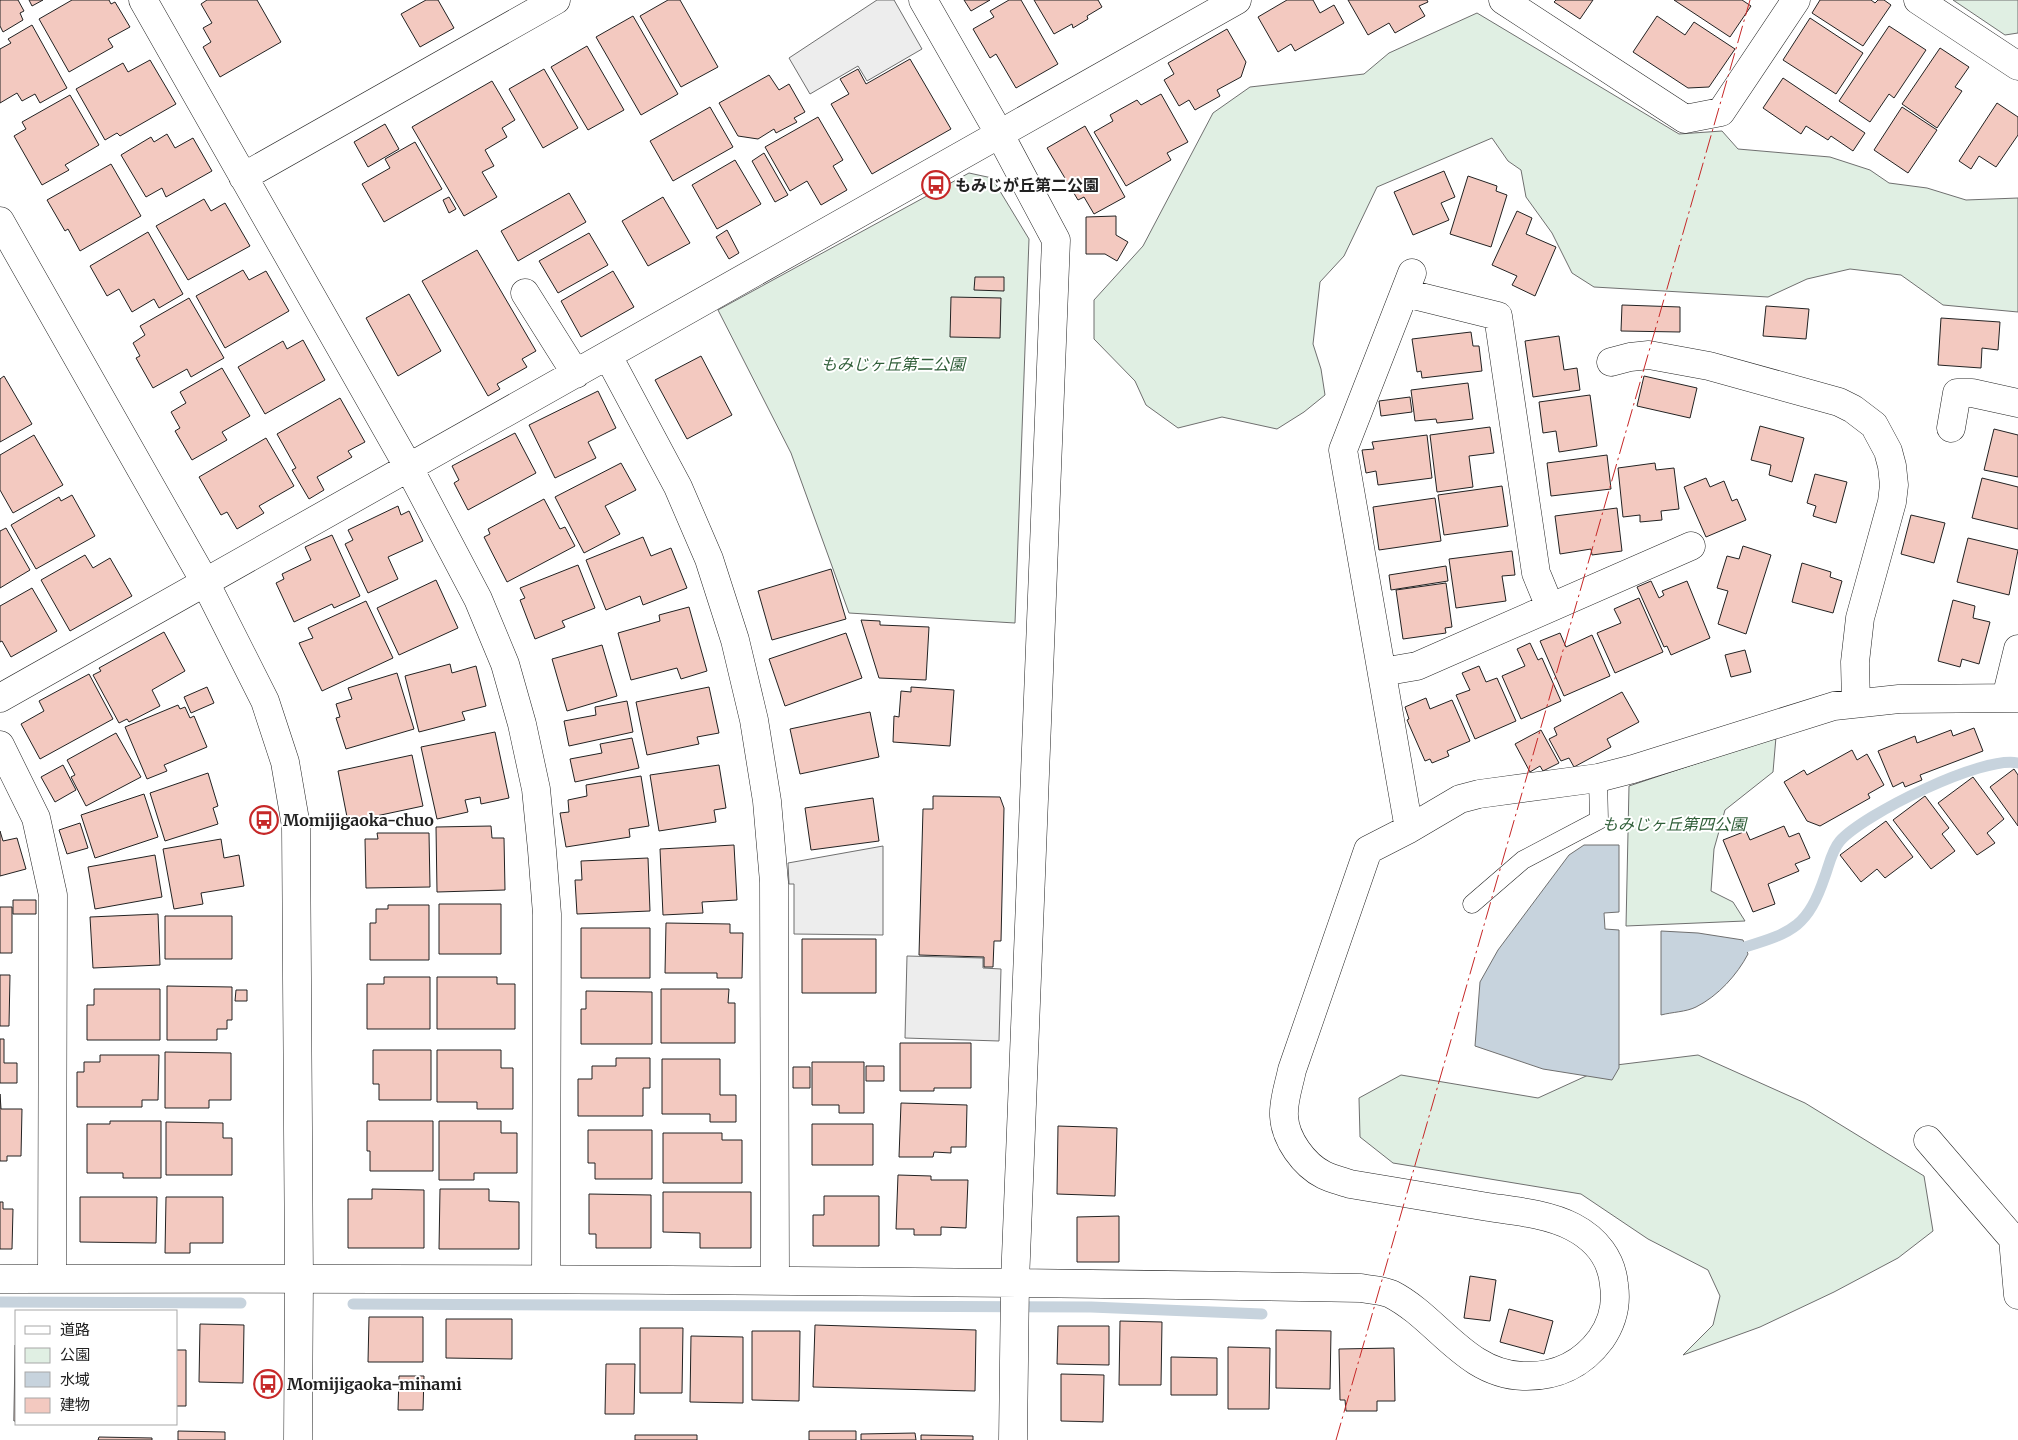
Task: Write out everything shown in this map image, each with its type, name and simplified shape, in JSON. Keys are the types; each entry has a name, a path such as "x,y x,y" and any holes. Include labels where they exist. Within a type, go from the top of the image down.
{"street":[{"path":"143,0 409,468 478,599 505,664 522,724 536,789 547,914 546,1279"},
{"path":"243,177 556,0"},
{"path":"923,0 999,133 1056,240 1015,1298 1013,1440"},
{"path":"0,698 1237,0"},
{"path":"1503,0 1686,119 1721,112 1796,0"},
{"path":"1918,0 2018,66"},
{"path":"0,221 205,582 265,700 285,762 296,826 299,1278 298,1440"},
{"path":"1409,829 1342,450 1408,283 1498,316 1536,573 1550,607"},
{"path":"525,293 576,374"},
{"path":"1611,362 1630,356 1649,355 1709,366 1838,402 1858,412 1874,425 1888,451 1894,485 1892,502 1860,618 1855,662 1856,703"},
{"path":"608,356 678,487 709,559 736,640 754,720 767,801 774,882 775,1279"},
{"path":"1951,428 1957,393 1972,393 2018,403"},
{"path":"1382,672 1417,666 1691,546"},
{"path":"0,1279 775,1279 1015,1298 1362,1288 1389,1293 1412,1307 1472,1360 1496,1371 1523,1376 1558,1373 1586,1356 1602,1338 1613,1316 1616,1294 1613,1270 1598,1245 1572,1227 1534,1214 1350,1184 1324,1175 1305,1161 1290,1140 1284,1117 1286,1095 1292,1070 1368,850 1409,829 1460,799 1479,794 1598,778 1834,706 1899,699 2012,698 2018,648"},
{"path":"0,745 36,818 53,895 52,1279"},
{"path":"1928,1140 2013,1239 2018,1295"}],"lane":[{"path":"1472,904 1523,860 1599,820 1598,778"}],"green space":[{"path":"1953,0 2018,0 2018,33 2005,35"},
{"path":"1477,13 1679,134 1722,131 1738,149 1830,157 1870,170 1889,183 1927,188 1966,200 2018,198 2018,312 1943,305 1901,275 1850,269 1807,279 1768,297 1594,287 1572,273 1552,233 1526,197 1521,170 1508,161 1492,138 1377,187 1344,256 1320,282 1313,344 1321,369 1325,395 1304,412 1277,429 1222,417 1178,428 1146,405 1135,381 1094,339 1094,300 1143,246 1213,113 1250,87 1364,74 1389,53"},
{"name":"もみじヶ丘第二公園","path":"969,173 992,178 1029,239 1015,623 849,613 791,453 718,310"},
{"name":"もみじヶ丘第四公園","path":"1776,737 1773,772 1725,810 1714,849 1711,891 1733,902 1745,921 1626,926 1629,786"},
{"path":"1698,1055 1805,1103 1924,1176 1933,1231 1898,1258 1834,1292 1760,1327 1683,1355 1713,1325 1720,1296 1708,1270 1648,1239 1581,1194 1393,1163 1360,1137 1359,1098 1401,1075 1538,1098 1608,1066"}],"shaded area":[{"path":"877,0 894,0 922,49 867,81 858,66 810,94 789,58"},
{"path":"883,846 883,935 794,934 794,884 789,884 788,863"},
{"path":"907,956 983,958 983,968 1001,969 999,1041 905,1038"}],"water":[{"path":"1584,845 1619,845 1619,912 1604,913 1605,929 1619,930 1619,1068 1612,1080 1543,1069 1475,1046 1480,982 1498,950 1569,855"},
{"path":"1661,931 1698,933 1743,940 1748,954 1733,977 1712,997 1692,1009 1661,1015"}],"building":[{"path":"0,0 18,0 24,11 20,13 23,20 3,32 0,26"},
{"path":"29,0 43,0 32,6"},
{"path":"72,0 109,0 111,4 115,2 130,27 108,39 113,47 69,72 39,19"},
{"path":"207,0 257,0 281,42 220,77 203,47 211,42 203,28 212,23 201,4"},
{"path":"426,0 438,0 454,28 420,47 401,14"},
{"path":"668,0 680,0 718,67 681,87 640,16"},
{"path":"964,0 990,0 971,11"},
{"path":"1009,0 1021,0 1058,64 1016,88 996,54 990,58 973,29 994,17 990,11"},
{"path":"1034,0 1098,0 1102,7 1087,16 1088,19 1073,28 1072,24 1054,34"},
{"path":"1287,0 1313,0 1320,13 1334,5 1344,23 1295,51 1291,44 1278,52 1258,17"},
{"path":"1348,0 1427,0 1428,2 1419,6 1425,16 1395,33 1389,23 1368,35"},
{"path":"1556,0 1593,0 1580,19 1554,2"},
{"path":"1674,0 1742,0 1751,6 1730,37"},
{"path":"1820,0 1871,0 1875,3 1878,0 1884,0 1891,5 1863,46 1812,13"},
{"path":"633,16 678,94 641,115 596,37"},
{"path":"1657,16 1685,35 1694,22 1735,49 1709,87 1688,88 1633,52"},
{"path":"1810,18 1863,53 1836,94 1783,60"},
{"path":"32,25 67,88 40,103 35,94 22,101 17,93 0,103 0,49 11,43 8,39"},
{"path":"1889,26 1926,50 1894,98 1889,94 1870,122 1839,101"},
{"path":"1227,29 1246,62 1241,77 1217,90 1220,96 1195,110 1189,100 1179,106 1164,80 1174,74 1168,63"},
{"path":"587,46 624,110 588,130 551,67"},
{"path":"1940,48 1969,67 1955,87 1962,91 1937,128 1902,104"},
{"path":"910,59 951,129 872,174 831,104 849,94 840,79 858,69 866,84"},
{"path":"150,60 176,104 120,136 117,133 105,140 76,89 123,63 128,72"},
{"path":"544,69 578,128 543,148 509,89"},
{"path":"769,75 779,90 789,84 805,112 794,118 797,122 776,133 774,129 758,139 738,136 719,103"},
{"path":"1783,78 1865,133 1853,151 1831,136 1828,140 1806,126 1801,134 1763,108"},
{"path":"492,81 515,120 502,128 507,137 485,150 494,166 482,172 497,197 464,216 412,127"},
{"path":"1161,94 1188,142 1167,153 1171,160 1126,186 1094,132 1113,121 1110,115 1137,100 1141,105"},
{"path":"70,95 99,145 65,165 69,170 42,185 14,136 26,129 22,122"},
{"path":"1997,103 2018,117 2018,135 1996,167 1979,156 1971,169 1959,161"},
{"path":"710,107 733,147 673,181 650,141"},
{"path":"1902,107 1937,130 1908,173 1874,150"},
{"path":"818,117 843,160 833,166 847,190 821,205 807,181 790,191 765,147"},
{"path":"385,124 399,149 368,167 354,142"},
{"path":"1085,126 1125,197 1094,214 1084,197 1078,200 1047,148"},
{"path":"167,134 175,148 193,138 212,171 166,197 162,188 146,197 121,155 151,137 154,142"},
{"path":"415,142 442,189 384,222 362,184 390,168 385,159"},
{"path":"764,153 788,195 775,202 752,161"},
{"path":"735,160 761,204 717,229 692,185"},
{"path":"111,164 141,216 80,251 68,229 65,231 47,200"},
{"path":"1444,171 1455,197 1441,203 1449,220 1413,235 1394,192"},
{"path":"1468,176 1497,186 1496,191 1507,195 1491,247 1450,234"},
{"path":"569,193 586,222 518,261 501,231"},
{"path":"449,197 456,209 449,213 443,200"},
{"path":"663,197 690,243 648,266 622,221"},
{"path":"204,199 211,211 225,203 250,246 188,280 156,226"},
{"path":"1517,211 1532,218 1526,234 1556,247 1535,296 1512,285 1517,276 1492,265"},
{"path":"1116,216 1116,235 1128,242 1117,261 1105,254 1086,254 1086,217"},
{"path":"727,230 739,253 729,259 716,237"},
{"path":"148,232 183,294 159,308 154,299 132,312 119,289 107,296 90,266"},
{"path":"589,233 608,265 558,293 539,261"},
{"path":"477,250 536,351 522,359 527,367 497,384 500,389 488,396 422,281"},
{"path":"243,270 249,280 266,271 289,311 225,348 196,296"},
{"path":"613,271 634,307 581,337 561,301"},
{"path":"975,277 1004,277 1004,291 974,290"},
{"path":"409,294 441,351 398,376 366,318"},
{"path":"951,297 1001,298 1000,338 950,337"},
{"path":"189,298 224,358 191,377 187,369 153,388 136,358 140,356 133,343 145,335 140,326"},
{"path":"1622,305 1680,307 1680,332 1621,331"},
{"path":"1766,306 1809,309 1806,339 1763,336"},
{"path":"1941,318 2000,322 1998,350 1982,348 1981,368 1938,365"},
{"path":"1471,332 1473,346 1479,346 1482,371 1422,378 1421,371 1417,372 1412,339"},
{"path":"1559,336 1564,370 1577,368 1580,390 1533,397 1525,341"},
{"path":"303,340 325,380 265,414 238,367 283,341 287,349"},
{"path":"701,356 732,415 687,439 655,380"},
{"path":"222,368 250,416 222,432 227,440 192,460 175,431 180,428 171,412 186,403 180,392"},
{"path":"4,376 32,424 0,442 0,379"},
{"path":"1644,376 1697,388 1690,418 1637,406"},
{"path":"1468,383 1473,419 1437,423 1436,419 1415,421 1411,390"},
{"path":"598,391 616,428 588,442 596,458 555,478 529,425"},
{"path":"1590,395 1597,446 1559,452 1556,431 1543,433 1539,402"},
{"path":"1410,397 1412,412 1381,416 1379,401"},
{"path":"340,398 365,442 348,451 352,457 317,477 324,490 309,499 292,470 296,468 277,434"},
{"path":"1760,426 1804,438 1792,482 1769,475 1771,465 1751,460"},
{"path":"1490,427 1494,453 1469,456 1473,487 1437,492 1430,435"},
{"path":"1994,429 2018,435 2018,477 1984,470"},
{"path":"515,433 536,473 468,510 454,483 459,480 452,466"},
{"path":"34,435 63,485 13,513 0,490 0,455"},
{"path":"1427,435 1432,478 1378,485 1376,471 1366,473 1362,450 1374,449 1372,442"},
{"path":"266,438 294,486 259,506 264,513 237,529 227,512 221,515 199,477"},
{"path":"1607,455 1611,489 1551,496 1547,463"},
{"path":"621,463 636,490 605,506 620,534 584,553 555,497"},
{"path":"1655,463 1656,470 1674,468 1679,509 1661,511 1662,520 1640,522 1640,515 1623,517 1618,468"},
{"path":"1815,474 1847,482 1836,523 1813,516 1816,506 1807,503"},
{"path":"1706,478 1710,487 1724,481 1732,501 1737,499 1746,520 1706,537 1684,487"},
{"path":"1982,478 2018,487 2018,529 1972,518"},
{"path":"1502,486 1508,526 1444,535 1438,495"},
{"path":"72,495 95,536 36,569 11,525 59,497 61,501"},
{"path":"1435,498 1441,541 1379,550 1373,507"},
{"path":"544,499 560,529 565,527 575,546 507,582 484,537 490,534 488,529"},
{"path":"398,506 401,515 409,511 423,541 388,557 398,579 368,593 345,544 353,540 348,530"},
{"path":"1617,508 1622,551 1592,555 1591,549 1560,554 1555,516"},
{"path":"1911,515 1945,523 1934,563 1901,554"},
{"path":"6,528 30,570 0,588 0,531"},
{"path":"332,535 360,596 334,608 332,604 294,622 276,583 284,579 282,574 311,560 305,547"},
{"path":"643,537 651,556 671,548 687,588 643,605 640,596 606,610 586,560"},
{"path":"1968,538 2018,550 2009,595 1957,582"},
{"path":"1743,546 1771,555 1746,634 1718,624 1728,591 1717,588 1727,556 1739,559"},
{"path":"1512,551 1515,575 1502,576 1506,601 1456,608 1449,559"},
{"path":"85,555 93,568 110,558 132,596 70,631 41,580"},
{"path":"1802,563 1831,572 1830,577 1842,581 1833,613 1792,602"},
{"path":"578,565 595,608 562,621 565,627 535,639 520,600 525,598 520,588"},
{"path":"1446,566 1448,581 1391,590 1389,575"},
{"path":"831,569 846,619 772,640 758,591"},
{"path":"436,580 458,628 399,655 377,608"},
{"path":"1651,581 1659,598 1664,595 1662,591 1687,581 1710,638 1671,655 1667,646 1664,647 1637,587"},
{"path":"1446,583 1452,627 1445,628 1446,633 1403,639 1396,590"},
{"path":"32,588 57,631 11,657 2,641 0,642 0,606"},
{"path":"1639,598 1663,652 1615,673 1597,633 1621,623 1614,609"},
{"path":"1953,600 1975,606 1973,618 1990,622 1979,664 1962,659 1960,667 1938,661"},
{"path":"366,601 393,658 322,691 299,643 313,638 308,628"},
{"path":"689,607 707,671 681,679 677,668 631,680 618,633 660,621 659,615"},
{"path":"861,620 880,621 880,625 929,627 926,680 879,678"},
{"path":"164,632 185,671 152,690 160,706 129,722 127,719 119,723 93,675 101,671 99,668"},
{"path":"846,633 862,678 785,706 769,659"},
{"path":"1560,633 1566,647 1592,635 1610,676 1564,696 1540,641"},
{"path":"1530,643 1538,660 1542,658 1561,701 1521,719 1502,676 1525,666 1517,649"},
{"path":"602,645 617,696 567,711 552,659"},
{"path":"1745,650 1751,672 1731,677 1725,655"},
{"path":"450,664 452,673 476,666 486,706 462,712 465,720 419,732 405,676"},
{"path":"1479,666 1486,682 1497,678 1516,721 1475,739 1456,695 1470,690 1462,673"},
{"path":"397,673 414,729 346,749 336,718 340,717 336,704 352,699 348,688"},
{"path":"89,674 113,719 40,759 21,724 44,711 39,701"},
{"path":"207,687 214,703 191,713 184,697"},
{"path":"709,687 719,733 697,737 699,744 647,755 636,702"},
{"path":"911,687 954,690 950,746 893,742 894,716 899,717 901,691 911,692"},
{"path":"1622,692 1639,722 1607,739 1611,747 1574,767 1569,758 1561,761 1549,739 1557,735 1554,728"},
{"path":"1426,698 1430,709 1452,700 1470,741 1447,751 1449,756 1432,763 1430,759 1425,761 1407,720 1409,719 1405,707"},
{"path":"627,701 633,732 569,746 564,721 596,715 595,707"},
{"path":"178,705 180,709 185,707 190,718 194,716 207,747 164,765 167,771 147,779 125,727"},
{"path":"870,712 879,757 800,774 790,729"},
{"path":"1974,728 1983,751 1920,775 1922,780 1905,787 1903,782 1893,787 1878,751 1915,736 1917,743 1951,730 1953,736"},
{"path":"1541,730 1559,763 1543,771 1540,766 1530,772 1515,744"},
{"path":"495,732 509,798 481,804 480,797 465,800 468,812 437,819 421,747"},
{"path":"116,733 141,777 86,806 71,777 75,775 67,760"},
{"path":"632,738 639,768 575,782 570,759 602,753 600,744"},
{"path":"1852,750 1857,760 1867,754 1884,785 1868,794 1870,798 1820,826 1807,821 1784,782 1804,770 1807,775"},
{"path":"412,755 423,806 348,822 338,771"},
{"path":"63,765 76,790 55,802 41,777"},
{"path":"719,765 726,808 714,810 716,822 659,831 650,775"},
{"path":"2014,769 2018,775 2018,826 1990,787"},
{"path":"208,773 218,806 213,808 218,824 165,841 150,793"},
{"path":"641,776 649,826 629,829 630,837 566,847 560,813 569,812 568,800 587,796 586,785"},
{"path":"1973,777 2004,819 1987,833 1995,843 1977,855 1938,803"},
{"path":"144,794 158,837 95,858 81,815"},
{"path":"933,796 1000,797 1004,808 1001,941 994,941 993,967 984,967 984,957 919,955 923,809 933,809"},
{"path":"1925,796 1949,828 1942,834 1955,851 1931,869 1893,820"},
{"path":"873,798 879,841 811,850 805,808"},
{"path":"1886,821 1913,857 1885,878 1877,869 1861,882 1840,855"},
{"path":"80,823 88,848 67,854 59,830"},
{"path":"491,826 492,838 504,838 505,890 437,892 436,827"},
{"path":"1784,826 1789,837 1799,833 1810,858 1795,864 1799,871 1768,884 1775,904 1753,912 1723,840 1746,831 1750,840"},
{"path":"0,831 3,841 17,838 26,869 0,876"},
{"path":"377,833 429,833 430,887 366,888 365,839 378,839"},
{"path":"221,839 224,858 239,855 244,886 201,893 203,904 174,909 163,849"},
{"path":"734,845 737,900 702,902 703,913 663,915 660,849"},
{"path":"155,855 162,897 95,909 88,867"},
{"path":"648,858 650,911 577,914 575,880 582,880 581,861"},
{"path":"13,900 36,900 36,914 13,914"},
{"path":"439,904 501,904 501,954 439,954"},
{"path":"388,905 429,905 429,960 370,960 370,923 376,923 376,909 388,909"},
{"path":"0,907 12,907 12,953 0,953"},
{"path":"158,914 160,965 93,968 90,917"},
{"path":"165,916 232,916 232,959 165,959"},
{"path":"666,923 730,924 730,933 743,933 742,978 717,978 717,973 665,973"},
{"path":"581,928 650,928 650,978 581,978"},
{"path":"802,939 876,939 876,993 802,993"},
{"path":"0,975 10,975 9,1026 0,1026"},
{"path":"384,977 430,977 430,1029 367,1029 367,984 384,984"},
{"path":"437,977 497,977 497,984 515,984 515,1029 437,1029"},
{"path":"167,986 232,987 232,1020 227,1020 227,1029 217,1029 217,1040 167,1040"},
{"path":"94,989 160,989 160,1040 87,1040 87,1005 94,1005"},
{"path":"661,989 729,989 728,1003 735,1003 735,1043 661,1043"},
{"path":"236,990 247,990 247,1001 235,1001"},
{"path":"586,991 652,992 652,1044 581,1044 581,1009 586,1009"},
{"path":"0,1039 4,1039 4,1063 17,1063 17,1083 0,1083"},
{"path":"900,1043 971,1043 971,1088 934,1088 934,1091 900,1091"},
{"path":"373,1050 431,1050 431,1100 379,1100 379,1084 373,1084"},
{"path":"437,1050 501,1050 501,1068 513,1068 513,1109 477,1109 477,1102 437,1102"},
{"path":"165,1052 231,1053 231,1100 209,1100 209,1108 165,1108"},
{"path":"100,1055 159,1055 158,1100 142,1100 142,1107 77,1107 77,1072 84,1072 84,1062 100,1062"},
{"path":"616,1058 650,1058 650,1088 643,1088 643,1116 578,1116 578,1079 592,1079 592,1066 616,1066"},
{"path":"662,1059 720,1059 720,1095 736,1095 736,1122 710,1122 710,1114 662,1114"},
{"path":"812,1062 864,1062 864,1113 839,1113 839,1105 812,1105"},
{"path":"866,1066 884,1066 884,1081 866,1081"},
{"path":"793,1067 810,1067 810,1088 793,1088"},
{"path":"0,1094 1,1109 22,1109 21,1156 7,1156 7,1161 0,1161"},
{"path":"901,1103 967,1105 966,1147 951,1147 951,1153 934,1152 933,1157 899,1157"},
{"path":"110,1121 161,1121 161,1178 123,1178 123,1173 87,1173 87,1124 110,1124"},
{"path":"367,1121 433,1121 433,1171 370,1171 370,1151 367,1151"},
{"path":"439,1121 501,1121 501,1133 517,1133 517,1173 474,1173 474,1180 439,1180"},
{"path":"166,1122 223,1123 223,1138 232,1138 232,1175 166,1175"},
{"path":"812,1124 873,1124 873,1165 812,1165"},
{"path":"1058,1126 1117,1128 1115,1196 1057,1194"},
{"path":"588,1130 652,1130 652,1179 595,1179 595,1163 588,1163"},
{"path":"663,1133 722,1133 722,1140 742,1140 742,1183 663,1183"},
{"path":"898,1175 931,1176 931,1180 968,1180 966,1228 941,1227 941,1235 914,1235 914,1229 896,1229"},
{"path":"372,1189 424,1190 424,1248 348,1248 348,1199 372,1199"},
{"path":"440,1189 489,1189 489,1201 519,1202 519,1249 439,1249"},
{"path":"663,1192 751,1192 751,1248 700,1248 700,1233 663,1232"},
{"path":"589,1194 651,1195 651,1248 596,1248 596,1234 589,1234"},
{"path":"824,1196 879,1196 879,1246 813,1246 813,1215 824,1215"},
{"path":"80,1197 157,1197 156,1243 80,1242"},
{"path":"166,1197 223,1197 223,1243 190,1243 190,1253 165,1253"},
{"path":"0,1202 3,1202 3,1209 13,1209 12,1249 0,1249"},
{"path":"1119,1216 1119,1262 1077,1262 1077,1217"},
{"path":"1470,1276 1496,1280 1490,1321 1464,1318"},
{"path":"1509,1309 1553,1321 1544,1354 1500,1342"},
{"path":"369,1317 423,1317 423,1362 368,1362"},
{"path":"446,1319 512,1319 512,1359 446,1358"},
{"path":"1120,1321 1162,1322 1161,1385 1119,1385"},
{"path":"200,1324 244,1325 243,1383 199,1382"},
{"path":"815,1325 976,1330 975,1391 813,1387"},
{"path":"1058,1326 1109,1326 1109,1365 1057,1364"},
{"path":"640,1328 683,1328 682,1393 640,1393"},
{"path":"1276,1330 1331,1331 1330,1389 1276,1388"},
{"path":"752,1331 800,1331 799,1401 752,1400"},
{"path":"691,1336 743,1337 743,1403 690,1402"},
{"path":"15,1345 15,1421 14,1421"},
{"path":"1228,1347 1270,1348 1269,1409 1228,1409"},
{"path":"1394,1348 1395,1401 1377,1401 1377,1411 1346,1411 1345,1400 1340,1400 1339,1349"},
{"path":"178,1350 186,1350 186,1406 178,1406"},
{"path":"1171,1357 1217,1358 1217,1395 1171,1395"},
{"path":"606,1364 635,1364 634,1414 605,1414"},
{"path":"1061,1374 1104,1375 1103,1422 1061,1421"},
{"path":"399,1376 424,1376 423,1410 398,1410"},
{"path":"178,1431 225,1432 225,1440 178,1440"},
{"path":"809,1431 856,1431 856,1440 809,1440"},
{"path":"915,1433 916,1440 861,1440 861,1434"},
{"path":"635,1435 697,1435 697,1440 635,1440"},
{"path":"921,1435 973,1436 973,1440 921,1440"},
{"path":"99,1437 152,1438 152,1440 98,1440"}],"waterway":[{"path":"1745,947 1776,937 1797,925 1812,906 1819,893 1831,858 1840,841 1873,816 1898,802 1953,777 2001,763 2018,763"},
{"path":"0,1302 241,1303"},
{"path":"353,1304 1091,1307 1262,1314"}],"power":[{"path":"1336,1440 1750,0"}],"place":[{"name":"もみじが丘第二公園","path":"936,185"},
{"name":"Momijigaoka-chuo","path":"264,820"},
{"name":"Momijigaoka-minami","path":"268,1384"}]}
